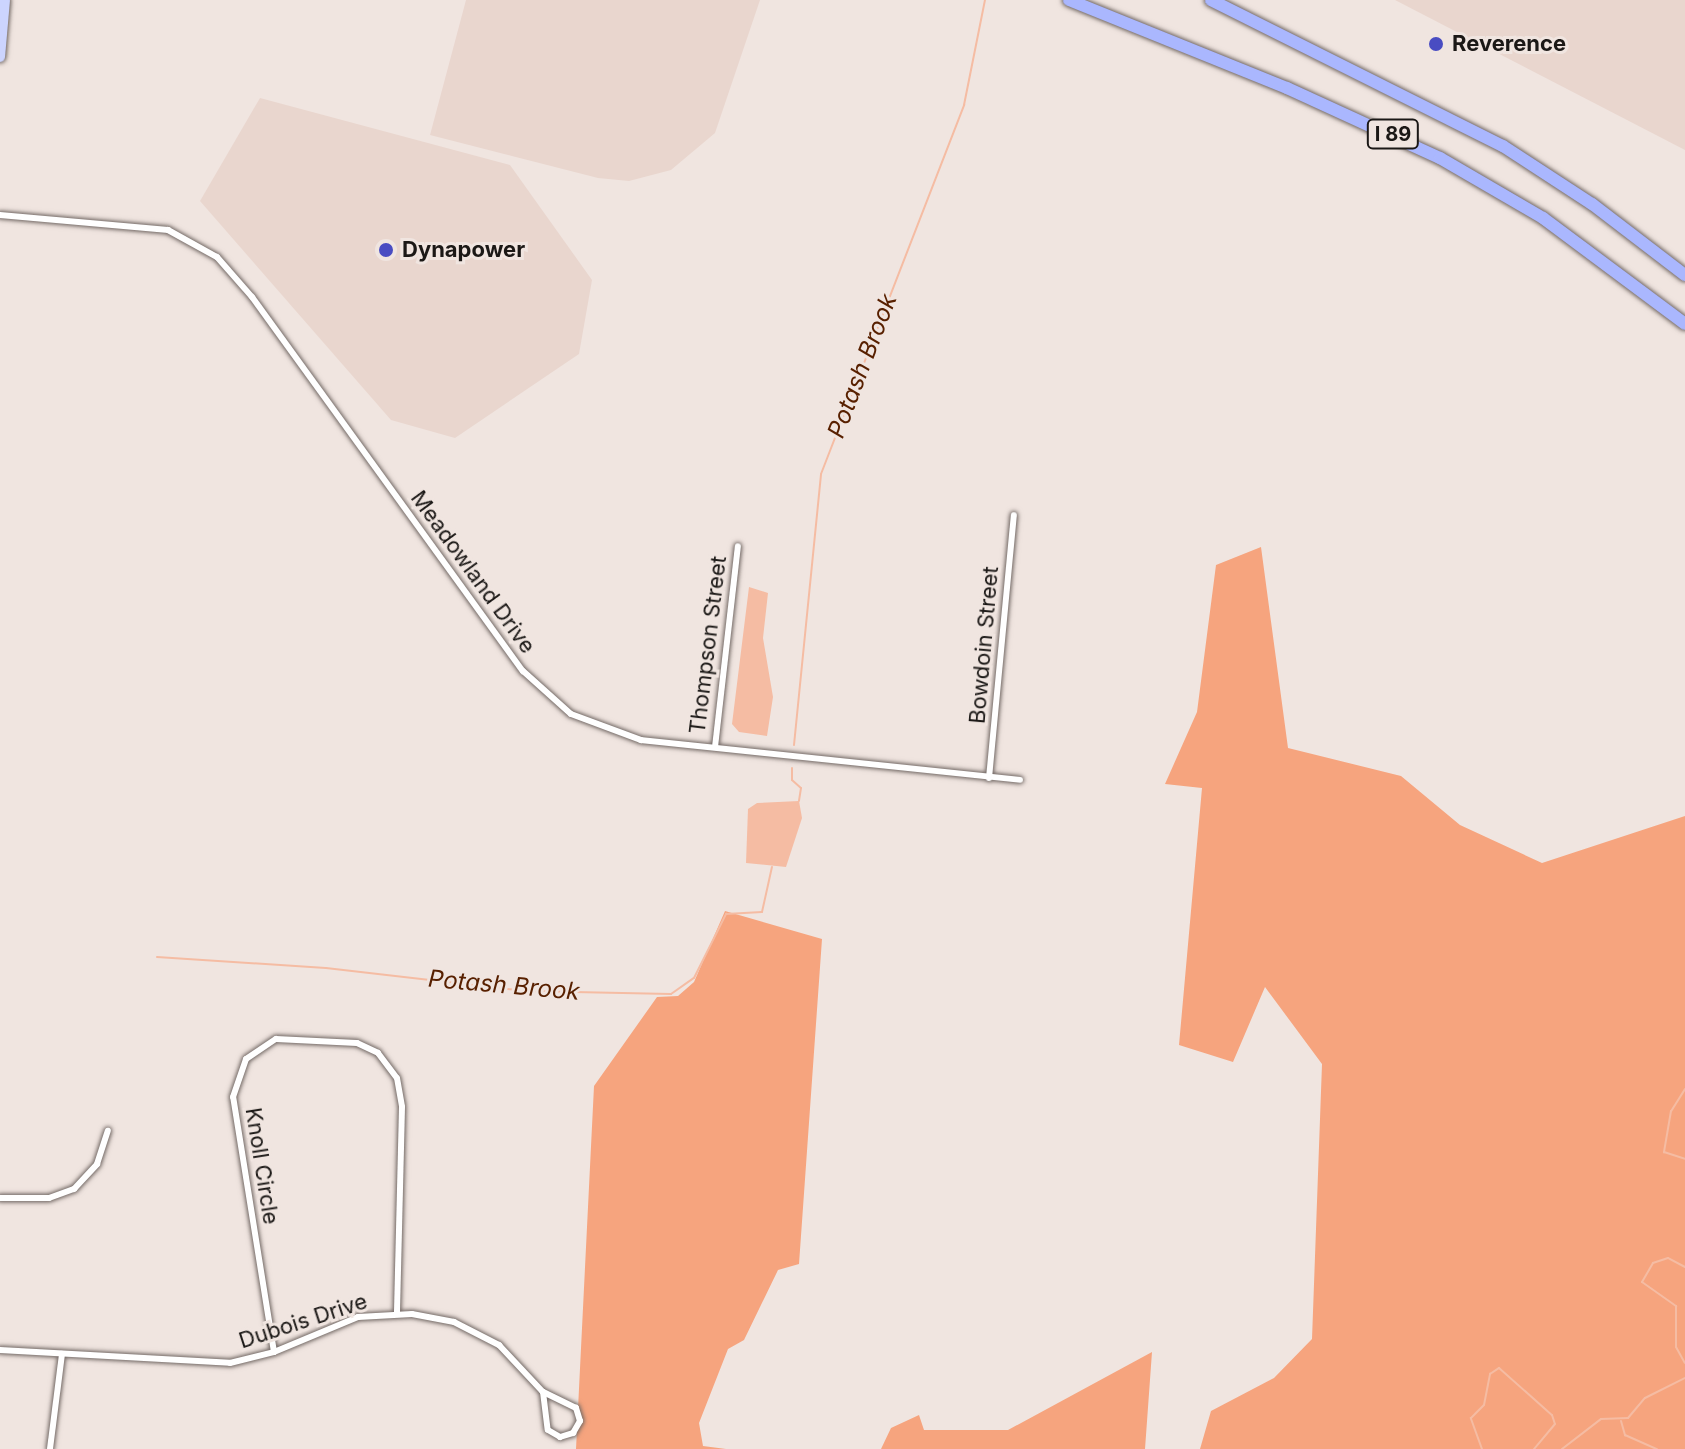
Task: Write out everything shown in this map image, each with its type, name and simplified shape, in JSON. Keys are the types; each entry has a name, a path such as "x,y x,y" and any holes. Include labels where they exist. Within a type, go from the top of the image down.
{"highway":[{"name":"I 89","path":"1069,0 1287,88 1440,158 1543,218 1685,324"},
{"name":"I 89","path":"1211,0 1503,146 1592,204 1685,275"}],"main road":[{"path":"0,57 5,0"}],"street":[{"name":"Meadowland Drive","path":"0,215 168,230 217,257 538,688 571,714 609,732 715,747 1020,780"},
{"name":"Bowdoin Street","path":"989,778 1014,515"},
{"name":"Thompson Street","path":"715,747 738,546"},
{"name":"Knoll Circle","path":"274,1352 233,1097 246,1059 276,1039 357,1043 378,1053 397,1078 402,1107 397,1313"},
{"path":"0,1198 49,1198 74,1189 97,1164 108,1131"},
{"name":"Dubois Drive","path":"0,1350 200,1365 274,1352 347,1320 397,1313 441,1319 478,1332 520,1362 543,1392 576,1408 580,1421 573,1433 560,1437 548,1430 543,1392"},
{"path":"50,1449 62,1354"}],"shaded area":[{"path":"466,0 760,0 715,133 671,170 629,181 598,178 430,135"},
{"path":"1395,0 1685,0 1685,150"},
{"path":"260,98 510,165 592,280 579,354 455,438 391,420 200,201"},
{"path":"1261,547 1288,748 1401,776 1460,825 1542,863 1685,816 1685,1449 1200,1449 1211,1411 1274,1378 1312,1339 1322,1064 1265,987 1233,1062 1179,1045 1202,788 1165,784 1197,712 1216,565"},
{"path":"749,587 768,593 763,638 773,697 767,736 739,732 732,724"},
{"path":"799,801 802,818 786,867 746,863 748,809 757,803"},
{"path":"725,911 822,939 799,1264 778,1270 744,1340 728,1349 699,1423 703,1446 726,1449 576,1449 594,1086 657,997 678,996 694,982"},
{"path":"1152,1352 1145,1449 881,1449 891,1428 919,1415 924,1430 1008,1430"}],"waterway":[{"name":"Potash Brook","path":"794,745 821,474 964,105 985,0"},
{"name":"Potash Brook","path":"792,768 792,780 801,788 799,801"},
{"name":"Potash Brook","path":"157,957 326,968 525,991 671,994 694,978 726,914 762,912 772,867"},
{"path":"1685,1089 1671,1111 1664,1152 1685,1159"},
{"path":"1685,1267 1668,1258 1653,1263 1642,1282 1676,1306 1676,1347 1685,1363"},
{"path":"1482,1449 1471,1418 1484,1405 1490,1374 1499,1368 1552,1415 1555,1424 1534,1449"},
{"path":"1562,1449 1601,1419 1628,1418 1645,1398 1685,1378"},
{"path":"1621,1421 1625,1435 1657,1449"}],"place":[{"name":"Reverence","path":"1436,44"},
{"name":"Dynapower","path":"386,250"}]}
